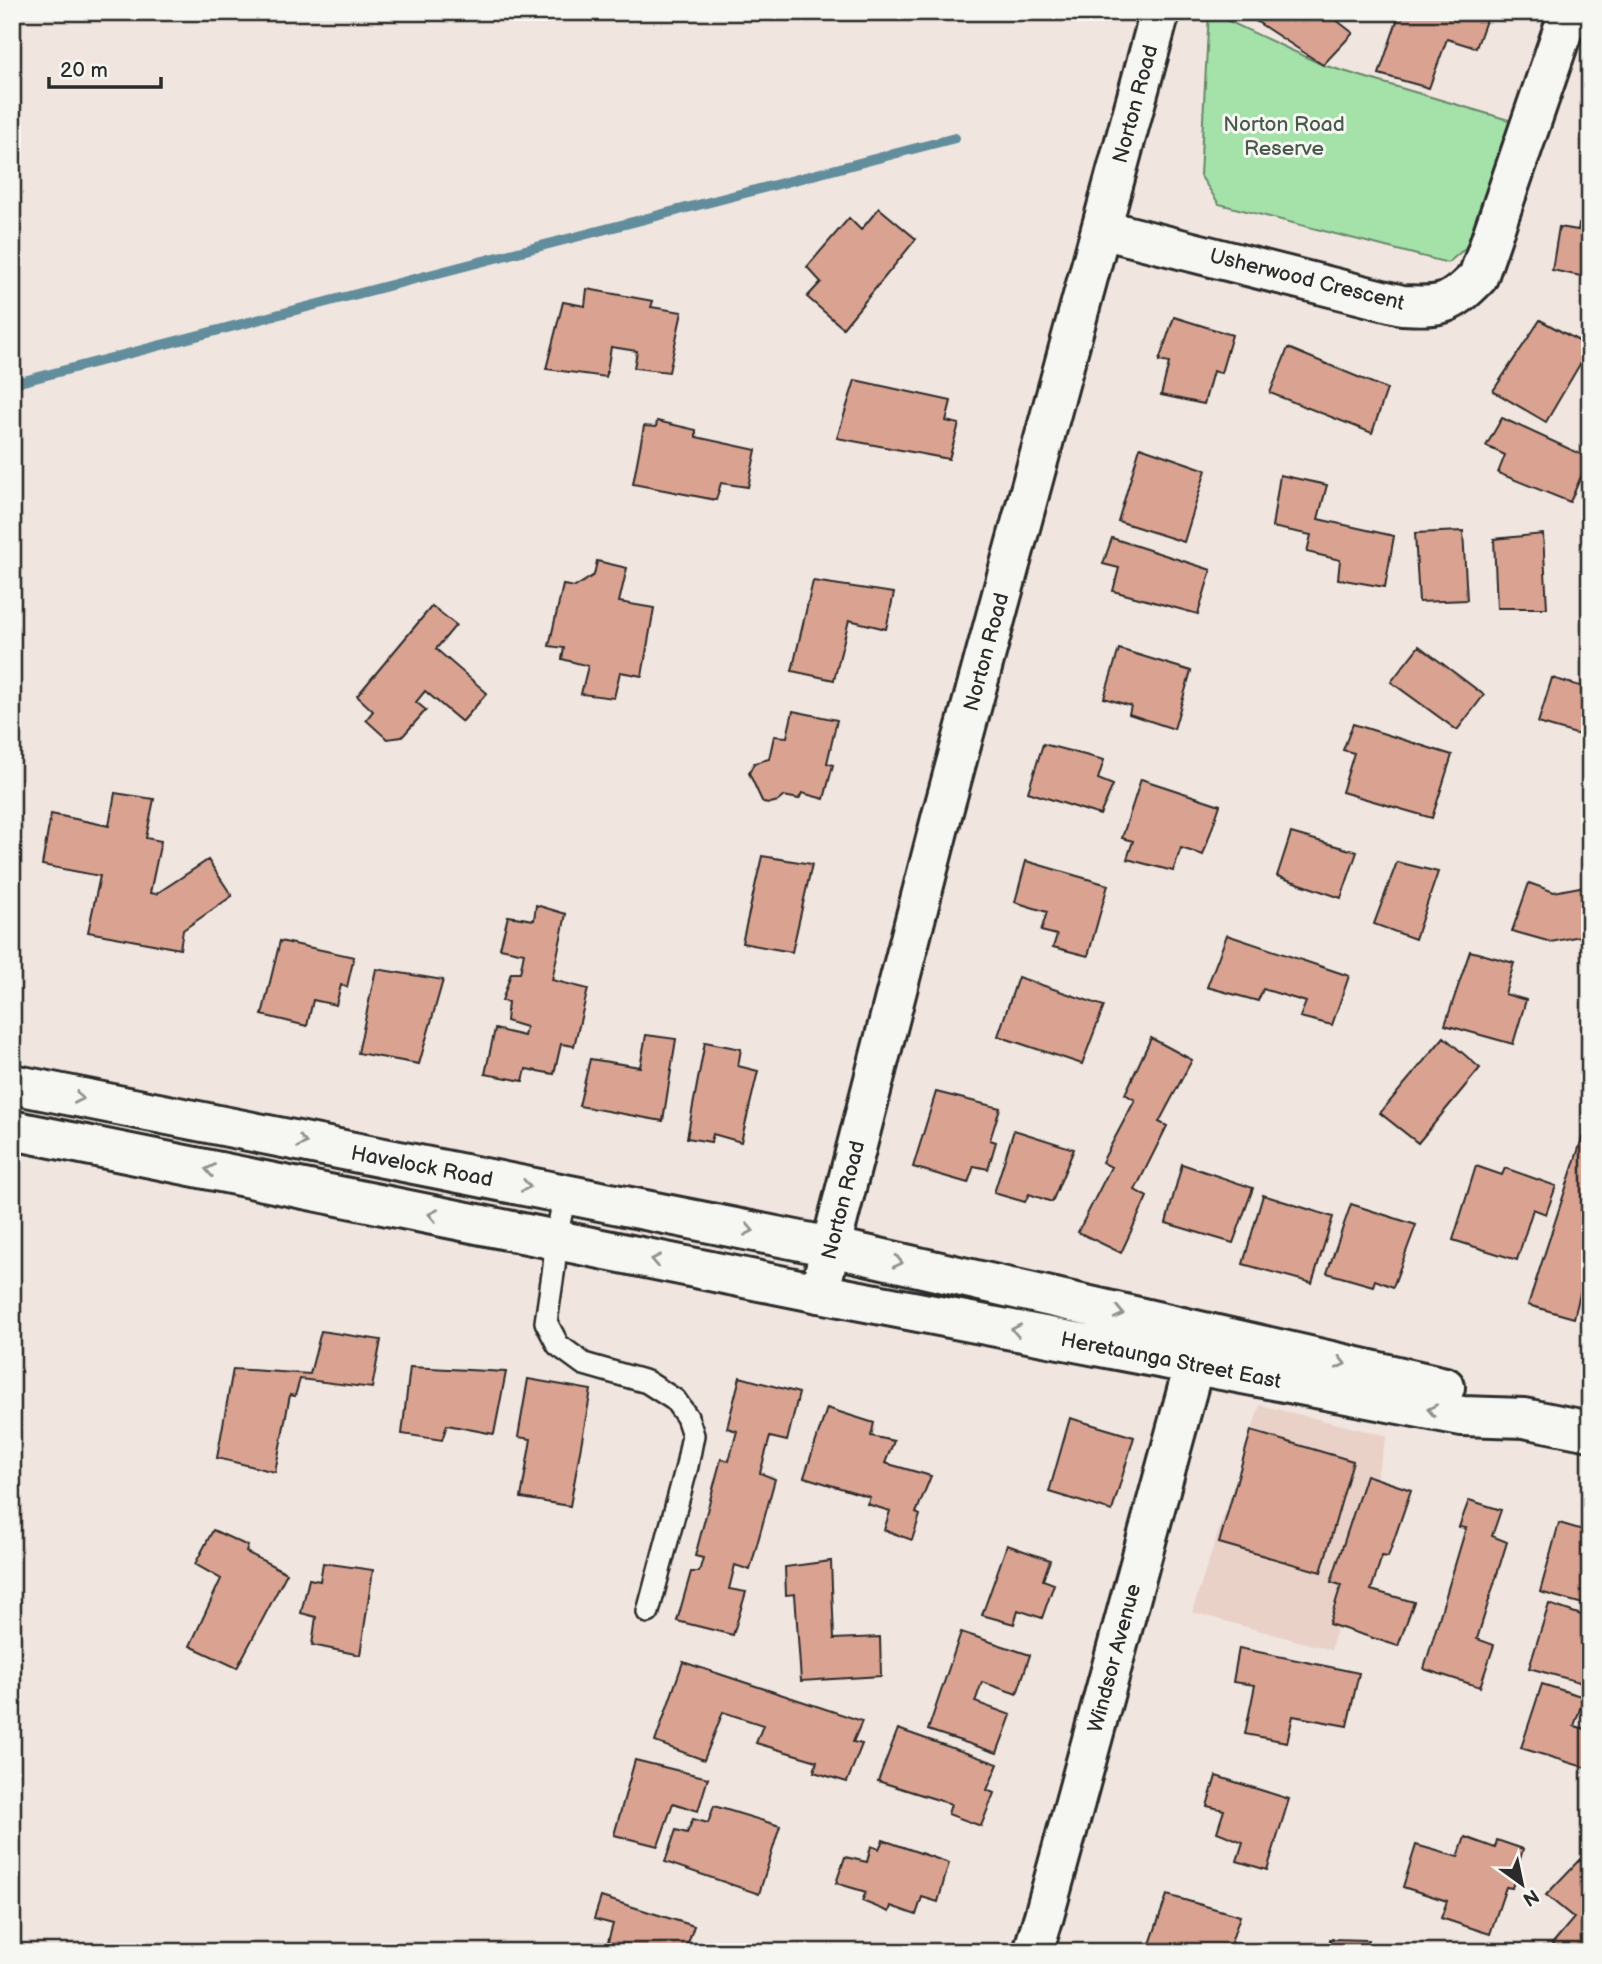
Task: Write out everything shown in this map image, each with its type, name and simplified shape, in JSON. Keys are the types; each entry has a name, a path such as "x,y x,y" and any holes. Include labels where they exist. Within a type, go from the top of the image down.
{"main road":[{"name":"Norton Road","path":"819,1293 942,815 1160,12"},
{"name":"Usherwood Crescent","path":"1101,229 1402,305 1432,307 1442,304 1461,294 1478,277 1569,12"},
{"name":"Havelock Road","path":"12,1084 831,1247"},
{"path":"12,1130 819,1293"},
{"name":"Heretaunga Street East","path":"831,1247 1474,1394 1524,1418"},
{"name":"Heretaunga Street East","path":"819,1293 1462,1416 1524,1418 1590,1431"},
{"name":"Windsor Avenue","path":"1032,1952 1194,1365"}],"lane":[{"path":"565,1194 555,1239 547,1322 558,1345 584,1364 647,1382 675,1400 687,1417 693,1435 648,1612"}],"shaded area":[{"path":"1260,1405 1387,1436 1331,1650 1192,1612"}],"green space":[{"name":"Norton Road Reserve","path":"1209,12 1323,65 1512,121 1470,244 1448,263 1219,204 1200,175"}],"building":[{"path":"1242,12 1326,12 1353,33 1323,65"},
{"path":"1400,12 1489,12 1476,48 1447,39 1429,88 1379,74"},
{"path":"879,208 916,239 843,328 807,297 821,282 807,267 849,218 861,230"},
{"path":"1579,224 1590,227 1590,278 1552,270 1559,227 1578,230"},
{"path":"587,289 653,301 651,307 682,312 669,372 634,368 637,351 611,347 606,377 546,369 563,302 585,306"},
{"path":"1174,317 1232,335 1221,373 1213,371 1204,404 1161,395 1169,363 1159,361"},
{"path":"1540,320 1590,347 1546,422 1493,391"},
{"path":"1288,348 1387,389 1372,433 1270,393"},
{"path":"855,380 951,401 946,421 959,424 949,459 837,438"},
{"path":"1502,418 1589,458 1570,502 1498,473 1505,455 1486,446"},
{"path":"657,421 696,430 696,437 756,450 748,487 721,483 716,500 633,484 644,426 656,427"},
{"path":"1140,447 1206,470 1184,542 1118,521"},
{"path":"1280,475 1327,485 1318,519 1394,536 1385,587 1338,579 1340,560 1307,552 1311,535 1272,527"},
{"path":"1463,531 1467,600 1419,602 1415,533"},
{"path":"1543,534 1547,608 1497,608 1494,539"},
{"path":"1112,538 1211,570 1198,614 1113,591 1119,568 1103,564"},
{"path":"597,561 627,568 619,602 654,608 642,676 620,672 614,698 581,694 588,666 562,659 564,648 549,646 563,585 575,587 594,575"},
{"path":"813,581 894,593 886,629 849,620 834,680 792,671"},
{"path":"432,606 456,625 436,649 487,693 462,722 425,691 416,702 426,710 402,737 387,739 366,720 373,711 357,696"},
{"path":"1419,646 1484,695 1457,730 1391,682"},
{"path":"1119,649 1191,671 1174,729 1129,714 1131,706 1104,698"},
{"path":"1552,678 1587,688 1590,682 1590,738 1538,723"},
{"path":"793,711 837,720 827,763 833,765 824,799 802,793 799,799 784,796 767,804 762,801 749,773 754,763 769,759 774,736 787,737"},
{"path":"1353,724 1452,755 1432,818 1342,792 1354,753 1343,750"},
{"path":"1043,744 1104,760 1098,779 1113,785 1100,815 1028,792"},
{"path":"1141,779 1220,805 1203,855 1181,848 1173,871 1127,859 1133,841 1122,838"},
{"path":"115,793 154,799 146,838 161,841 150,893 156,894 208,860 232,896 183,930 180,949 88,932 100,876 42,865 51,814 109,826"},
{"path":"1291,833 1357,852 1341,898 1277,876"},
{"path":"762,856 812,864 792,952 742,943"},
{"path":"1026,861 1108,885 1088,956 1053,947 1057,935 1041,931 1047,912 1015,902"},
{"path":"1397,862 1438,872 1415,939 1374,924"},
{"path":"1529,883 1554,892 1590,885 1590,934 1551,942 1512,931"},
{"path":"536,905 566,914 552,980 588,989 574,1046 561,1044 554,1074 526,1069 523,1081 485,1074 495,1029 524,1036 526,1027 506,1021 508,1002 502,1001 511,973 520,973 524,953 500,948 508,916 534,920"},
{"path":"1227,935 1349,976 1332,1025 1300,1017 1306,1002 1263,989 1258,1001 1207,987"},
{"path":"280,941 354,957 347,987 341,985 336,1005 313,1000 307,1026 262,1015"},
{"path":"1470,951 1514,963 1505,994 1526,1000 1513,1044 1445,1025"},
{"path":"376,969 443,980 419,1064 358,1053"},
{"path":"1018,977 1104,1006 1082,1064 998,1036"},
{"path":"646,1035 676,1039 663,1121 579,1106 590,1059 640,1067"},
{"path":"1444,1037 1480,1068 1418,1143 1380,1113"},
{"path":"1151,1038 1192,1060 1159,1122 1167,1126 1135,1190 1147,1197 1121,1253 1078,1232 1111,1167 1102,1162 1135,1100 1125,1094"},
{"path":"705,1042 741,1049 738,1066 758,1071 741,1142 713,1134 711,1142 687,1138"},
{"path":"936,1092 1000,1108 990,1140 996,1142 988,1169 974,1166 968,1183 913,1167"},
{"path":"1587,1123 1590,1123 1590,1239 1584,1255 1590,1257 1590,1289 1582,1286 1574,1318 1528,1305"},
{"path":"1014,1130 1074,1149 1052,1202 1029,1194 1025,1202 994,1193"},
{"path":"1182,1164 1253,1188 1233,1243 1166,1223"},
{"path":"1476,1166 1502,1175 1505,1168 1556,1186 1546,1214 1533,1209 1517,1260 1453,1240"},
{"path":"1263,1195 1333,1217 1312,1283 1243,1264"},
{"path":"1351,1204 1416,1225 1393,1287 1375,1280 1373,1286 1327,1273"},
{"path":"321,1331 381,1340 372,1388 300,1379 295,1396 290,1395 275,1472 217,1458 233,1369 310,1374"},
{"path":"410,1367 506,1372 494,1434 447,1425 442,1440 402,1434"},
{"path":"740,1377 799,1393 787,1441 770,1437 760,1473 775,1479 750,1570 735,1565 729,1589 746,1592 733,1635 677,1621 691,1572 699,1572 703,1558 695,1556 721,1459 729,1461 737,1431 727,1428"},
{"path":"528,1379 591,1390 570,1506 521,1498 531,1439 518,1437"},
{"path":"827,1408 874,1423 871,1436 894,1441 885,1463 931,1476 916,1513 920,1515 912,1540 884,1530 890,1511 867,1504 870,1497 804,1477"},
{"path":"1070,1418 1134,1437 1112,1511 1049,1492"},
{"path":"1251,1431 1353,1461 1321,1572 1219,1543"},
{"path":"1366,1475 1411,1490 1388,1557 1382,1556 1371,1590 1414,1602 1398,1646 1329,1624 1341,1585 1331,1582"},
{"path":"1469,1500 1501,1510 1492,1536 1507,1542 1477,1639 1494,1645 1480,1687 1424,1669 1466,1528 1459,1527"},
{"path":"1559,1523 1590,1532 1590,1606 1540,1592"},
{"path":"213,1530 248,1546 246,1552 287,1573 237,1668 190,1646 221,1579 195,1564"},
{"path":"1007,1545 1050,1560 1043,1580 1054,1584 1042,1618 1018,1610 1014,1624 982,1615"},
{"path":"831,1561 834,1639 880,1637 881,1676 801,1681 795,1594 786,1595 785,1567"},
{"path":"323,1563 373,1570 360,1655 312,1645 316,1617 301,1613 309,1579 320,1581"},
{"path":"1549,1604 1590,1618 1583,1646 1590,1648 1590,1685 1529,1668"},
{"path":"961,1632 1030,1655 1017,1694 982,1682 975,1702 1011,1715 997,1753 928,1730"},
{"path":"1239,1648 1359,1673 1347,1726 1293,1716 1287,1742 1245,1734 1255,1685 1233,1682"},
{"path":"683,1662 862,1721 853,1742 862,1744 847,1782 814,1772 817,1761 756,1743 763,1725 723,1712 704,1760 655,1742"},
{"path":"1542,1684 1584,1697 1574,1726 1590,1730 1590,1769 1521,1748"},
{"path":"898,1729 998,1764 987,1790 994,1793 981,1826 948,1814 951,1804 878,1781"},
{"path":"635,1760 708,1778 698,1811 673,1803 658,1846 614,1835"},
{"path":"1216,1776 1289,1799 1267,1870 1237,1861 1243,1842 1217,1832 1224,1810 1207,1806"},
{"path":"714,1806 780,1826 759,1894 665,1862 676,1830 687,1833 693,1819 708,1823"},
{"path":"1465,1837 1495,1848 1497,1840 1523,1849 1512,1888 1506,1887 1490,1934 1441,1918 1447,1901 1403,1887 1416,1845 1458,1857"},
{"path":"883,1840 949,1863 938,1902 922,1897 916,1915 891,1906 889,1912 862,1901 866,1892 836,1883 845,1857 867,1862 871,1846 879,1849"},
{"path":"1580,1859 1590,1867 1590,1952 1561,1952 1552,1944 1574,1918 1546,1895"},
{"path":"1167,1895 1240,1916 1231,1943 1241,1945 1238,1952 1160,1952 1162,1946 1150,1944"},
{"path":"601,1897 694,1926 685,1952 605,1952 613,1924 594,1919"},
{"path":"1330,1939 1368,1940 1367,1952 1330,1952"}],"waterway":[{"path":"12,384 955,138"}]}
